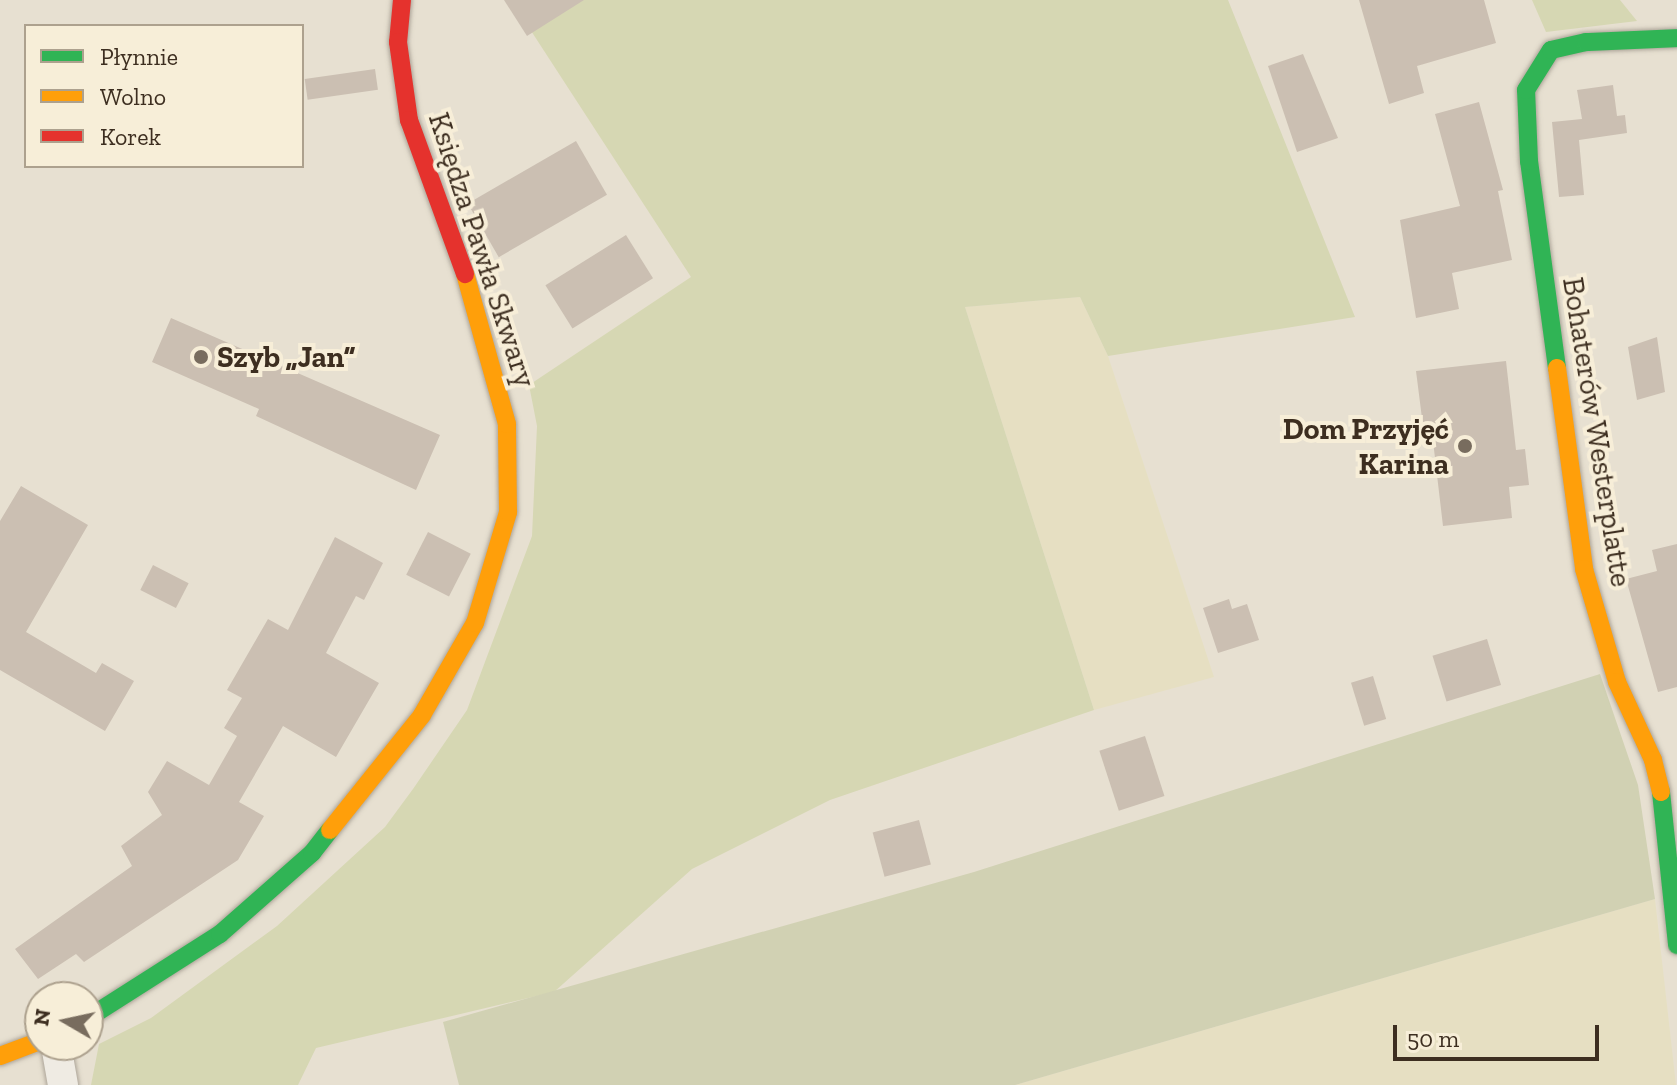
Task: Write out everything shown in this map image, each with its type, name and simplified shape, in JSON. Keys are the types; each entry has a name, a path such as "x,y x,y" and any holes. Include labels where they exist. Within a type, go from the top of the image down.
{"main road":[{"name":"Księdza Pawła Skwary","path":"104,1008 210,941 312,853 422,715 490,586 508,512 507,424 474,300 409,120 398,42 402,0"},
{"name":"Bohaterów Westerplatte","path":"1677,38 1586,42 1551,50 1526,90 1529,161 1584,569 1617,682 1665,756 1664,805 1677,945"},
{"path":"0,1056 24,1047"}],"street":[{"path":"59,1061 63,1085"}],"shaded area":[{"path":"1080,297 1108,356 1214,677 1094,710 965,307"},
{"path":"1655,899 1676,1085 1015,1085"}],"green space":[{"path":"511,0 1228,0 1355,317 1108,356 1080,297 965,307 1094,710 830,800 692,869 554,992 316,1048 298,1085 91,1085 96,1061 104,1061 104,1042 151,1018 277,926 385,827 467,710 532,536 537,426 529,385 691,277"},
{"path":"1532,0 1620,0 1637,21 1546,32"},
{"path":"1600,674 1638,785 1655,899 1015,1085 459,1085 443,1022 974,872"}],"building":[{"path":"504,0 584,0 527,36"},
{"path":"1359,0 1484,0 1496,43 1417,66 1424,93 1389,104"},
{"path":"1303,54 1338,138 1297,152 1268,66"},
{"path":"375,69 378,90 308,100 305,79"},
{"path":"1613,85 1617,116 1625,115 1627,133 1579,140 1584,195 1559,197 1552,122 1582,119 1577,90"},
{"path":"1479,102 1503,190 1498,191 1512,260 1452,273 1459,309 1416,318 1400,220 1460,206 1435,114"},
{"path":"576,141 607,195 499,257 468,204"},
{"path":"626,235 653,278 572,329 545,285"},
{"path":"171,318 440,435 416,490 256,416 259,409 152,362"},
{"path":"1657,337 1665,392 1637,400 1628,347"},
{"name":"Dom Przyjęć Karina","path":"1506,361 1516,450 1525,449 1529,485 1509,487 1512,518 1443,526 1433,441 1425,442 1416,371"},
{"path":"21,486 88,525 26,632 96,673 102,663 134,681 105,731 0,670 0,521"},
{"path":"428,532 471,554 449,597 406,575"},
{"path":"335,537 383,563 364,600 356,596 326,653 379,683 336,757 283,726 239,802 264,816 238,860 84,962 76,954 38,979 15,949 132,866 121,846 162,815 148,792 167,761 209,785 237,736 224,728 242,698 227,690 268,619 288,630"},
{"path":"1677,544 1677,687 1658,692 1626,579 1657,571 1652,550"},
{"path":"153,565 189,583 176,608 140,590"},
{"path":"1229,599 1232,609 1247,604 1259,640 1218,653 1203,608"},
{"path":"1487,639 1501,685 1447,702 1432,656"},
{"path":"1373,676 1386,719 1364,726 1351,683"},
{"path":"1145,736 1164,796 1119,811 1099,751"},
{"path":"919,820 931,864 885,877 873,832"}],"traffic: fast":[{"path":"1557,368 1529,161 1526,90 1551,50 1586,42 1677,38"},
{"path":"1661,792 1677,945"},
{"path":"104,1008 220,934 312,853 330,830"}],"traffic: slow":[{"path":"330,830 422,715 475,623 508,512 507,424 465,274"},
{"path":"1557,368 1584,569 1617,682 1653,760 1661,792"},
{"path":"0,1056 24,1047"}],"traffic: jam":[{"path":"402,0 398,42 409,120 465,274"}],"place":[{"name":"Szyb „Jan”","path":"201,357"},
{"name":"Dom Przyjęć Karina","path":"1465,446"}]}
